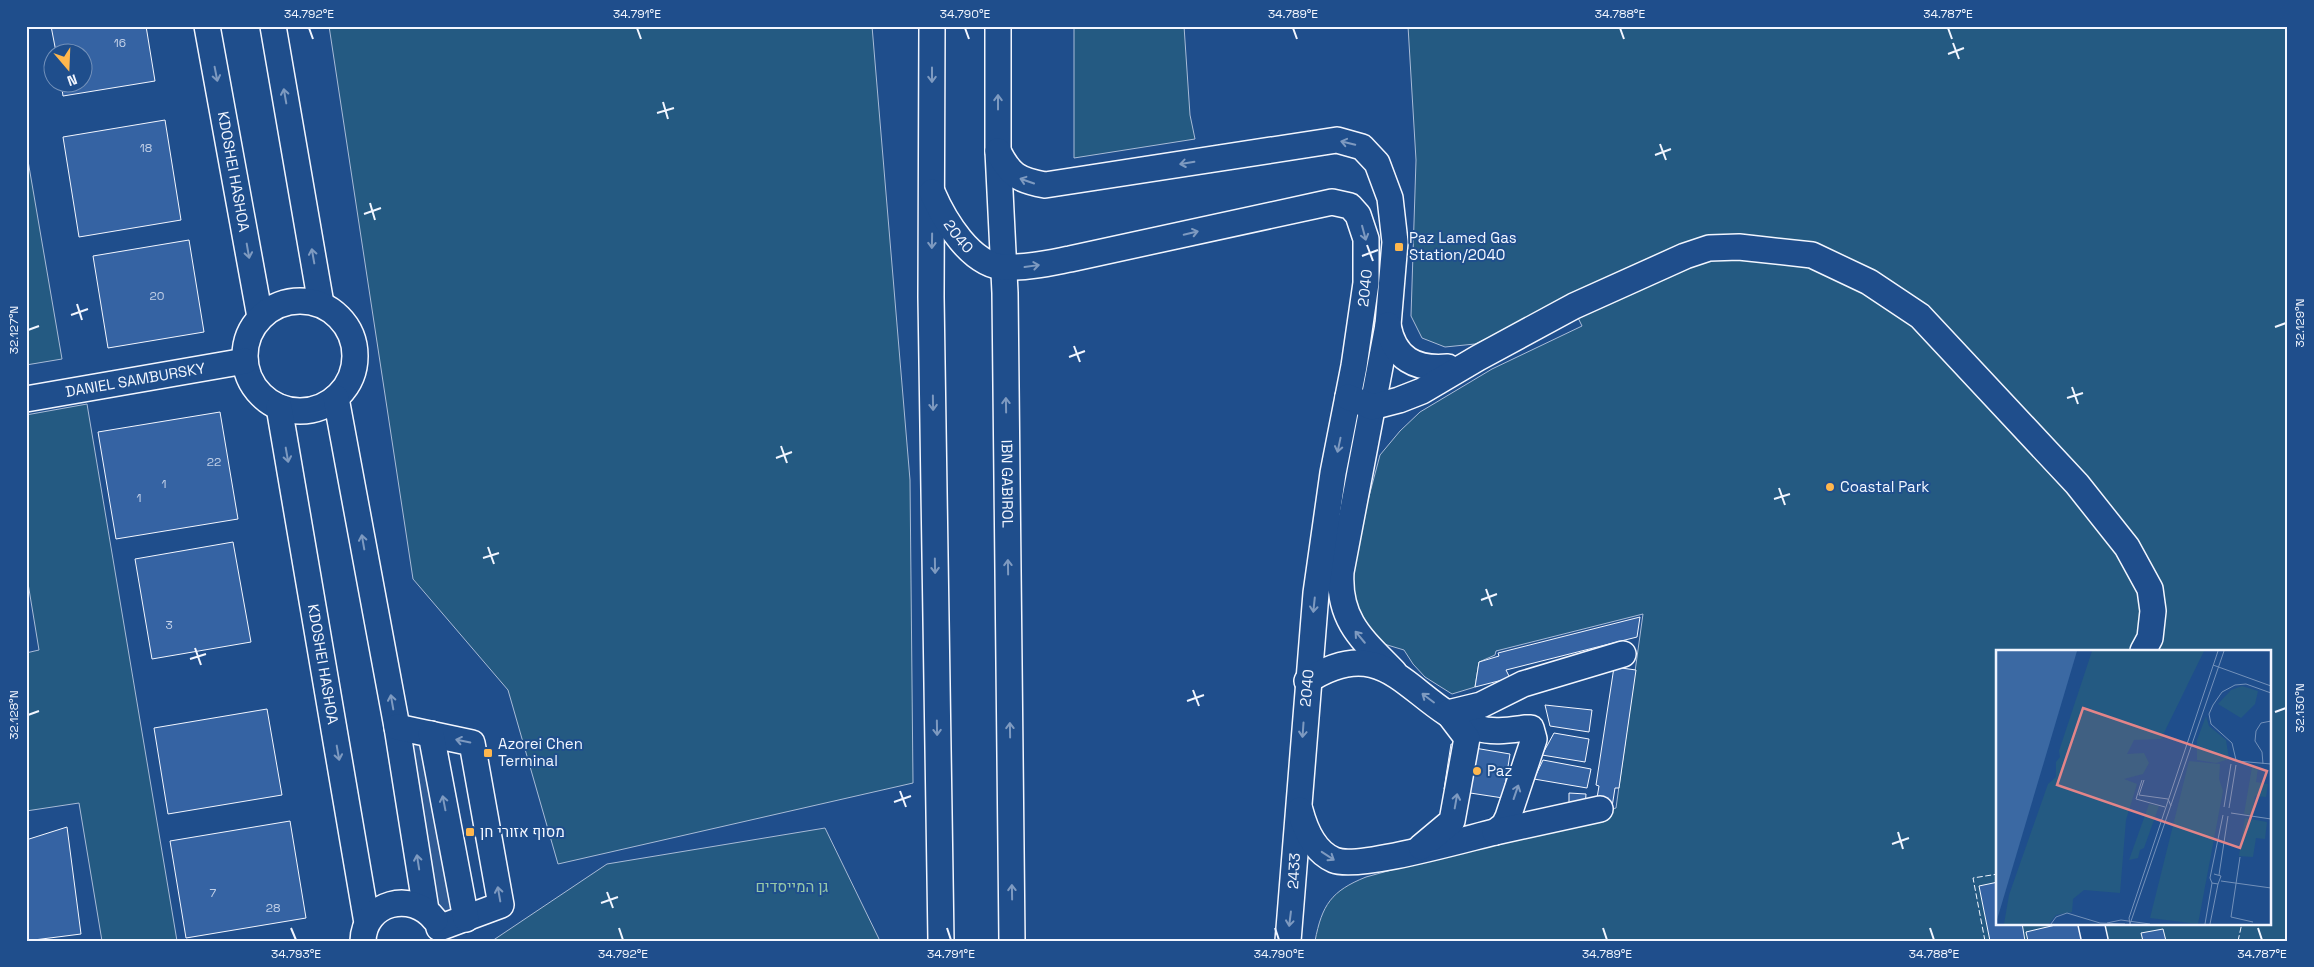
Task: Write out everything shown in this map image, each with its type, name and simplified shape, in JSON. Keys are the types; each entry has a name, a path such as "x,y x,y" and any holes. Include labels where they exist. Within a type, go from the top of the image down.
{"street":[{"name":"KDOSHEI HASHOA","path":"207,26 260,317"},
{"path":"273,26 321,304"},
{"path":"932,26 931,297 941,941"},
{"name":"IBN GABIROL","path":"998,26 998,151 1003,267 1012,941"},
{"name":"2040","path":"998,151 1012,173 1025,182 1045,185 1337,140 1362,147 1378,163 1394,216 1396,242 1388,325 1341,572 1340,590 1345,614 1353,628 1394,672"},
{"name":"2040","path":"932,192 946,220 964,243 985,262 1003,267 1029,266 1070,259 1306,206 1332,202 1350,206 1358,215 1368,258 1366,283 1348,397 1333,473 1316,593 1298,801"},
{"path":"1348,397 1399,400 1422,391 1574,306 1685,256 1710,248 1739,247 1812,254 1869,282 1920,316 2077,484 2126,547 2150,589 2153,611 2150,638 2144,650"},
{"path":"305,300 321,304 337,314 349,328 356,346 355,366 348,383 336,398 323,406 309,410 294,411 279,407 266,399 255,388 248,376 245,361 246,345 251,330 260,317 273,307 305,300"},
{"path":"1388,325 1390,338 1396,348 1410,360 1425,367 1448,367"},
{"path":"1373,398 1448,367 1478,358"},
{"name":"DANIEL SAMBURSKY","path":"26,399 245,361"},
{"path":"336,398 435,926"},
{"name":"KDOSHEI HASHOA","path":"279,407 365,932"},
{"path":"1448,713 1481,705 1523,684 1623,654"},
{"path":"1307,682 1323,672 1344,665 1370,664 1394,672 1448,713 1477,728 1498,731 1531,728 1534,739 1508,817 1504,825 1495,832"},
{"path":"1417,850 1452,821 1467,738 1448,713"},
{"path":"397,727 472,742 501,905 466,919 435,926"},
{"path":"431,734 466,919"},
{"path":"1298,801 1307,831 1322,853 1332,860 1343,863 1356,863 1600,809"},
{"name":"2433","path":"1288,941 1298,801"},
{"path":"365,932 382,907 393,903 410,903 435,926"},
{"path":"2092,924 2096,941"}],"green space":[{"path":"329,26 872,26 910,480 913,783 558,864 508,690 413,579"},
{"path":"1074,26 1184,26 1190,115 1195,139 1074,158"},
{"name":"Coastal Park","path":"1408,26 2288,26 2288,941 1315,941 1321,918 1330,901 1336,894 1354,882 1366,877 1616,808 1643,614 1496,651 1495,655 1479,662 1475,687 1452,694 1425,677 1404,650 1384,644 1361,620 1351,588 1363,519 1380,455 1400,431 1420,412 1492,369 1582,326 1569,299 1475,344 1445,347 1422,338 1411,316 1416,160"},
{"path":"26,149 62,359 26,365"},
{"path":"87,404 177,941 102,941 79,803 26,811 26,653 39,650 26,571 26,415"},
{"name":"גן המייסדים","path":"825,828 880,941 492,941 607,864"}],"shaded area":[{"path":"422,737 454,916 438,920 405,740"}],"building":[{"path":"51,26 146,26 155,81 92,91 92,42 54,42"},
{"path":"62,92 88,92 63,96"},
{"path":"165,120 181,220 79,237 63,137"},
{"path":"189,240 204,332 108,348 93,256"},
{"path":"220,412 238,519 116,539 98,432"},
{"path":"233,542 251,642 152,659 135,559"},
{"path":"1640,617 1637,637 1506,670 1510,678 1475,687 1479,662 1499,656 1498,653"},
{"path":"1614,667 1636,670 1619,788 1615,788 1612,807 1596,804 1599,786 1596,785"},
{"path":"1545,705 1592,710 1589,732 1550,726"},
{"path":"267,709 282,795 168,814 154,728"},
{"path":"1554,733 1589,739 1585,762 1542,755"},
{"name":"Paz","path":"1451,744 1510,754 1503,798 1444,789"},
{"path":"1543,760 1591,769 1587,788 1534,779"},
{"path":"1569,793 1586,794 1585,808 1569,807"},
{"path":"290,821 306,918 186,938 170,841"},
{"path":"67,827 81,934 26,941 26,840"},
{"path":"1996,882 1996,924 2022,924 2025,941 1990,941 1979,886"},
{"path":"2060,924 2083,924 2087,941 2028,941 2026,932"},
{"path":"2163,929 2166,941 2143,941 2141,933"}],"fence":[{"path":"1985,941 1973,878 1996,874"},
{"path":"2238,941 2242,924"}],"place":[{"name":"Paz Lamed Gas Station/2040","path":"1399,247"},
{"name":"Coastal Park","path":"1830,487"},
{"name":"Azorei Chen Terminal","path":"488,753"},
{"name":"Paz","path":"1477,771"},
{"name":"מסוף אזורי חן","path":"470,832"}]}
